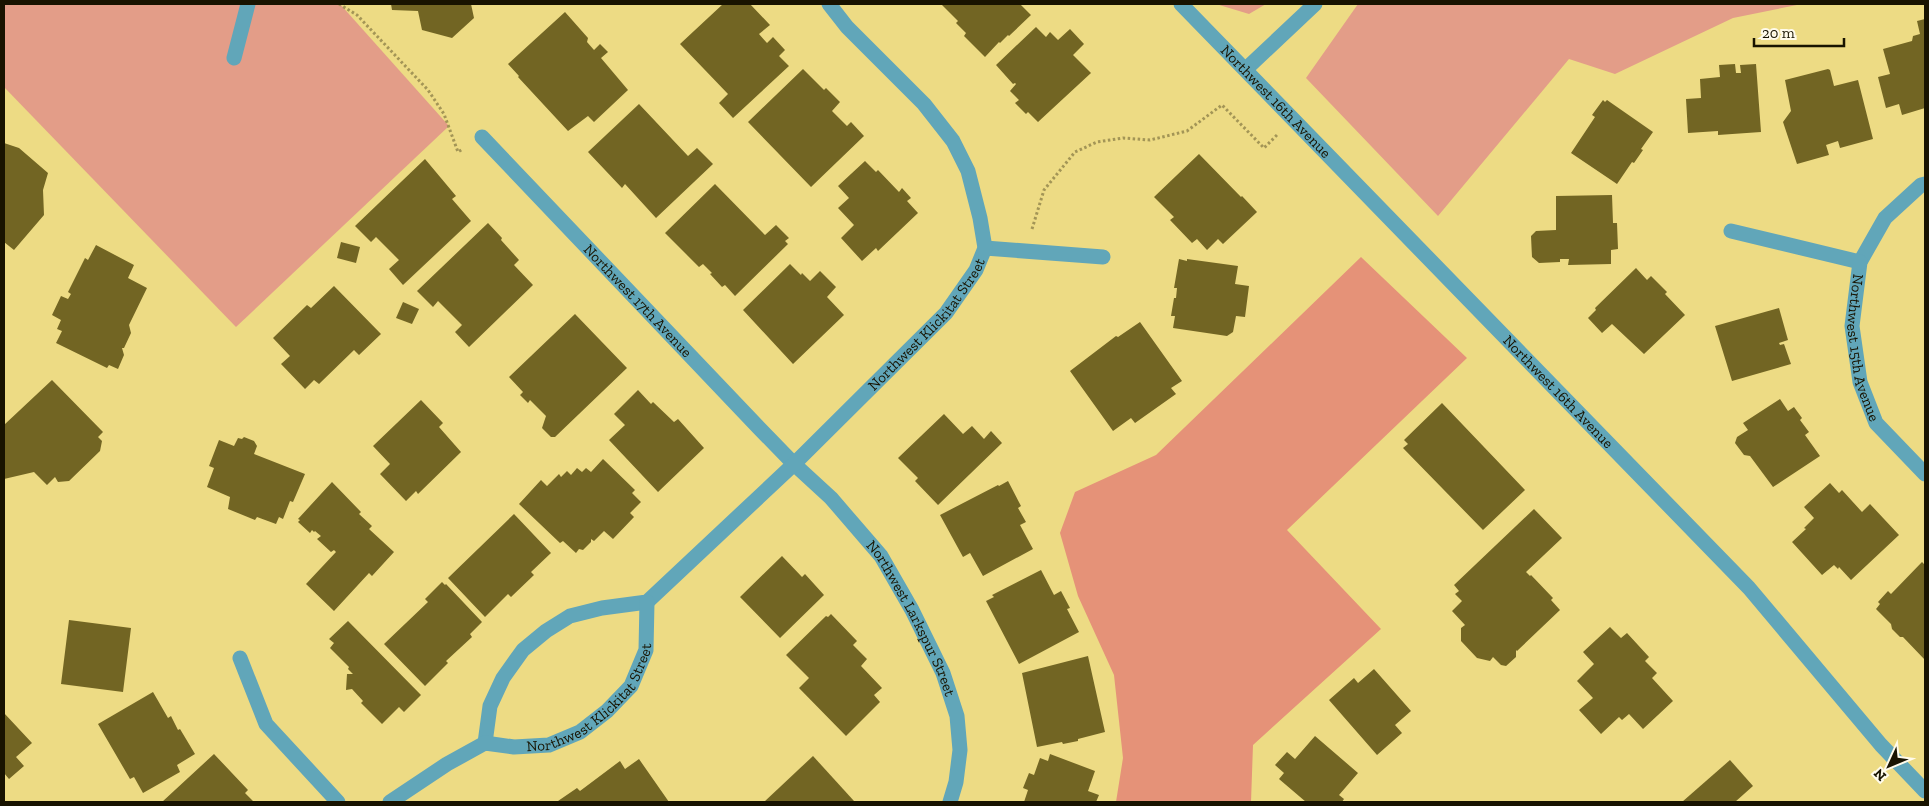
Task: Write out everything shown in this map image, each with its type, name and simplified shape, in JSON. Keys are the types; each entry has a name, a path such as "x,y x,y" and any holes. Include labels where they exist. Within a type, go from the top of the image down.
{"street":[{"path":"234,58 248,4"},
{"name":"Northwest Klickitat Street","path":"485,743 514,747 549,745 580,732 607,711 631,686 646,650 648,602 794,464 946,313 976,270 985,248 980,218 968,171 953,141 924,104 847,27 829,4"},
{"name":"Northwest 16th Avenue","path":"1182,4 1749,588 1881,745 1925,791"},
{"path":"1246,69 1315,4"},
{"name":"Northwest 17th Avenue","path":"482,137 794,464"},
{"path":"1730,231 1860,262 1885,218 1920,185 1925,184"},
{"path":"985,248 1103,257"},
{"name":"Northwest 15th Avenue","path":"1860,262 1852,326 1860,382 1876,424 1925,474"},
{"name":"Northwest Larkspur Street","path":"794,464 831,498 881,556 912,610 943,673 957,716 960,750 956,782 950,802"},
{"path":"390,802 447,764 485,743 490,706 503,678 523,650 546,631 570,616 602,608 648,602"},
{"path":"240,658 266,724 338,802"}],"path":[{"path":"339,4 357,15 428,90 444,114 458,152 482,137"},
{"path":"1025,252 1044,190 1074,152 1097,142 1123,138 1150,140 1187,131 1222,105 1264,148 1294,119"}],"shaded area":[{"path":"4,4 340,4 449,126 236,327 4,87"},
{"path":"1216,4 1266,4 1249,14"},
{"path":"1358,4 1802,4 1733,18 1615,74 1569,59 1438,216 1306,78"},
{"path":"1361,257 1467,358 1287,530 1381,629 1253,745 1251,802 1116,802 1123,758 1114,675 1078,596 1060,533 1075,492 1156,455"}],"building":[{"path":"391,4 471,4 474,18 452,38 422,30 418,11 392,10"},
{"path":"723,4 750,4 770,25 759,34 767,43 773,37 785,50 779,56 789,66 733,118 719,103 728,94 680,44"},
{"path":"941,4 1020,4 1031,15 1009,36 999,42 985,57 964,36 966,33 956,23 958,21"},
{"path":"565,12 588,38 587,42 594,50 600,44 608,52 601,58 628,90 594,122 588,116 568,131 508,64"},
{"path":"1925,19 1925,108 1902,115 1899,104 1886,108 1878,77 1890,74 1883,49 1912,41 1913,36 1920,34 1917,21"},
{"path":"1036,27 1046,37 1050,32 1058,40 1070,29 1084,44 1073,55 1091,73 1038,122 1015,103 1019,100 1010,91 1016,84 1013,84 996,65"},
{"path":"1735,64 1736,73 1741,73 1740,65 1756,64 1761,132 1718,135 1718,131 1688,133 1686,99 1701,98 1700,79 1720,77 1719,65"},
{"path":"803,69 824,90 826,88 840,102 832,111 847,126 851,122 864,136 811,187 748,122"},
{"path":"1830,70 1834,86 1858,80 1873,139 1840,148 1838,141 1826,145 1829,155 1797,164 1783,122 1791,111 1785,80"},
{"path":"1603,100 1605,102 1607,100 1653,132 1634,163 1632,162 1617,184 1571,153 1595,117 1592,115"},
{"path":"639,104 688,156 697,148 713,164 656,218 625,184 622,188 588,152"},
{"path":"4,143 19,148 48,173 43,190 44,215 14,250 4,242"},
{"path":"1199,154 1257,212 1223,244 1218,239 1207,250 1197,239 1192,243 1170,220 1174,217 1154,197"},
{"path":"425,159 456,196 452,199 471,221 403,285 389,269 399,260 376,237 371,242 355,226"},
{"path":"865,161 876,172 878,170 899,192 902,188 911,198 907,201 918,213 878,251 876,248 862,261 841,238 854,225 838,208 849,198 838,186"},
{"path":"715,184 765,235 776,225 789,238 785,241 788,244 735,296 725,285 722,287 703,264 699,267 665,233"},
{"path":"1612,195 1613,223 1617,223 1618,249 1611,250 1611,264 1568,265 1569,259 1560,259 1560,262 1539,263 1532,257 1531,236 1536,231 1556,230 1556,196"},
{"path":"488,223 519,260 514,265 533,285 469,347 455,332 462,325 438,301 433,307 417,291"},
{"path":"341,242 360,247 356,263 337,258"},
{"path":"96,245 134,265 128,278 147,288 129,325 131,333 124,348 122,348 124,355 118,369 109,365 107,368 56,343 62,331 57,329 61,320 52,315 61,296 68,299 71,294 68,292 85,258 88,260"},
{"path":"1179,259 1238,266 1235,284 1249,286 1245,317 1236,316 1233,332 1227,336 1173,328 1175,316 1171,316 1174,298 1176,298 1177,288 1174,288"},
{"path":"790,264 810,281 820,271 836,287 827,297 844,315 793,364 743,310"},
{"path":"1636,268 1647,280 1651,276 1667,292 1665,294 1685,315 1644,354 1612,324 1602,333 1588,318 1596,310 1595,308"},
{"path":"334,286 381,334 359,355 354,350 319,384 314,380 305,389 281,364 290,356 273,338 307,305 311,308"},
{"path":"403,302 419,309 412,324 396,318"},
{"path":"1779,308 1788,340 1779,343 1780,345 1784,344 1791,364 1732,381 1715,326"},
{"path":"575,314 627,368 555,437 551,437 542,428 546,416 530,400 528,403 520,395 523,392 509,377"},
{"path":"1140,322 1182,381 1171,388 1176,394 1135,423 1131,418 1113,431 1070,371 1116,336 1118,337"},
{"path":"52,380 103,432 98,437 102,441 100,451 69,481 58,482 55,477 47,485 34,472 4,479 4,425"},
{"path":"638,390 651,404 653,402 674,422 678,419 704,448 658,492 609,440 625,425 614,414"},
{"path":"1780,399 1788,411 1794,407 1802,418 1800,420 1809,432 1805,435 1820,456 1773,487 1750,456 1744,455 1735,443 1737,437 1748,430 1743,423"},
{"path":"421,400 443,423 439,427 461,452 418,494 416,491 406,501 380,474 390,464 373,446"},
{"path":"1442,403 1525,490 1483,530 1403,448 1408,444 1404,440"},
{"path":"944,414 963,434 972,426 984,439 991,431 1002,443 938,505 915,481 918,478 898,458"},
{"path":"244,437 254,441 257,446 254,454 305,474 293,502 290,501 283,519 279,517 276,524 257,517 255,520 228,509 230,497 207,487 214,468 209,466 219,440 234,446 238,438 242,439"},
{"path":"603,459 635,490 632,493 641,502 630,513 634,517 613,539 604,531 594,541 591,539 591,542 583,550 579,549 576,553 563,541 560,543 519,504 541,480 547,486 559,474 561,477 567,471 571,475 577,468 582,472 586,468 591,472"},
{"path":"1008,481 1021,506 1018,508 1026,522 1020,525 1033,549 983,576 970,553 963,557 940,515"},
{"path":"332,482 361,512 359,514 372,526 369,529 394,552 372,576 369,573 334,611 306,584 336,552 334,550 331,552 317,539 321,536 315,531 312,530 310,533 298,522 300,520 298,519"},
{"path":"1830,483 1839,493 1842,490 1862,512 1870,504 1899,535 1851,580 1839,567 1838,569 1834,565 1822,575 1792,542 1806,529 1804,528 1814,518 1804,507"},
{"path":"1534,509 1562,538 1526,572 1553,598 1551,600 1560,610 1516,650 1516,657 1506,666 1501,665 1493,657 1490,661 1477,658 1461,641 1461,628 1465,625 1452,611 1462,601 1455,594 1459,591 1454,585"},
{"path":"514,514 551,553 531,572 534,575 511,597 508,594 485,617 448,578"},
{"path":"782,556 802,577 805,574 824,595 780,638 740,597"},
{"path":"1922,562 1925,565 1925,660 1903,637 1900,637 1892,629 1891,624 1876,609 1880,604 1878,602 1888,591 1891,594"},
{"path":"1041,570 1054,595 1061,591 1070,608 1067,609 1079,632 1019,664 986,601 994,597 992,595"},
{"path":"442,582 482,622 470,634 472,637 446,661 448,663 425,686 384,644 428,602 425,599"},
{"path":"831,614 857,641 853,645 867,659 861,666 882,688 874,695 880,702 846,736 799,688 809,678 786,655 826,616 828,617"},
{"path":"69,620 131,628 123,692 61,684"},
{"path":"348,621 421,695 404,712 399,707 382,724 361,703 363,701 352,689 346,690 347,674 353,674 348,669 349,667 330,648 334,643 329,639"},
{"path":"1610,627 1621,638 1627,633 1649,657 1645,661 1657,673 1652,678 1673,701 1643,729 1629,714 1622,720 1619,717 1601,734 1579,710 1593,698 1577,681 1594,664 1583,652"},
{"path":"1088,656 1105,732 1078,739 1078,741 1037,747 1022,673"},
{"path":"1374,669 1411,711 1395,725 1402,733 1377,755 1329,700 1354,678 1358,683"},
{"path":"153,692 168,718 171,716 178,730 180,729 195,754 177,765 180,772 143,793 134,777 130,779 98,724"},
{"path":"4,713 32,743 16,757 24,766 9,779 4,773"},
{"path":"1315,736 1358,773 1339,795 1344,799 1342,802 1306,802 1279,779 1284,773 1275,765 1287,752 1295,759"},
{"path":"214,754 248,790 245,793 254,802 162,802"},
{"path":"1050,754 1095,771 1088,791 1099,795 1096,802 1024,802 1028,790 1023,788 1029,773 1034,775 1040,758 1048,761"},
{"path":"813,756 853,802 764,802"},
{"path":"639,759 669,802 558,801 577,788 580,791 620,761 625,769"},
{"path":"1730,760 1753,786 1735,802 1682,802"}]}
